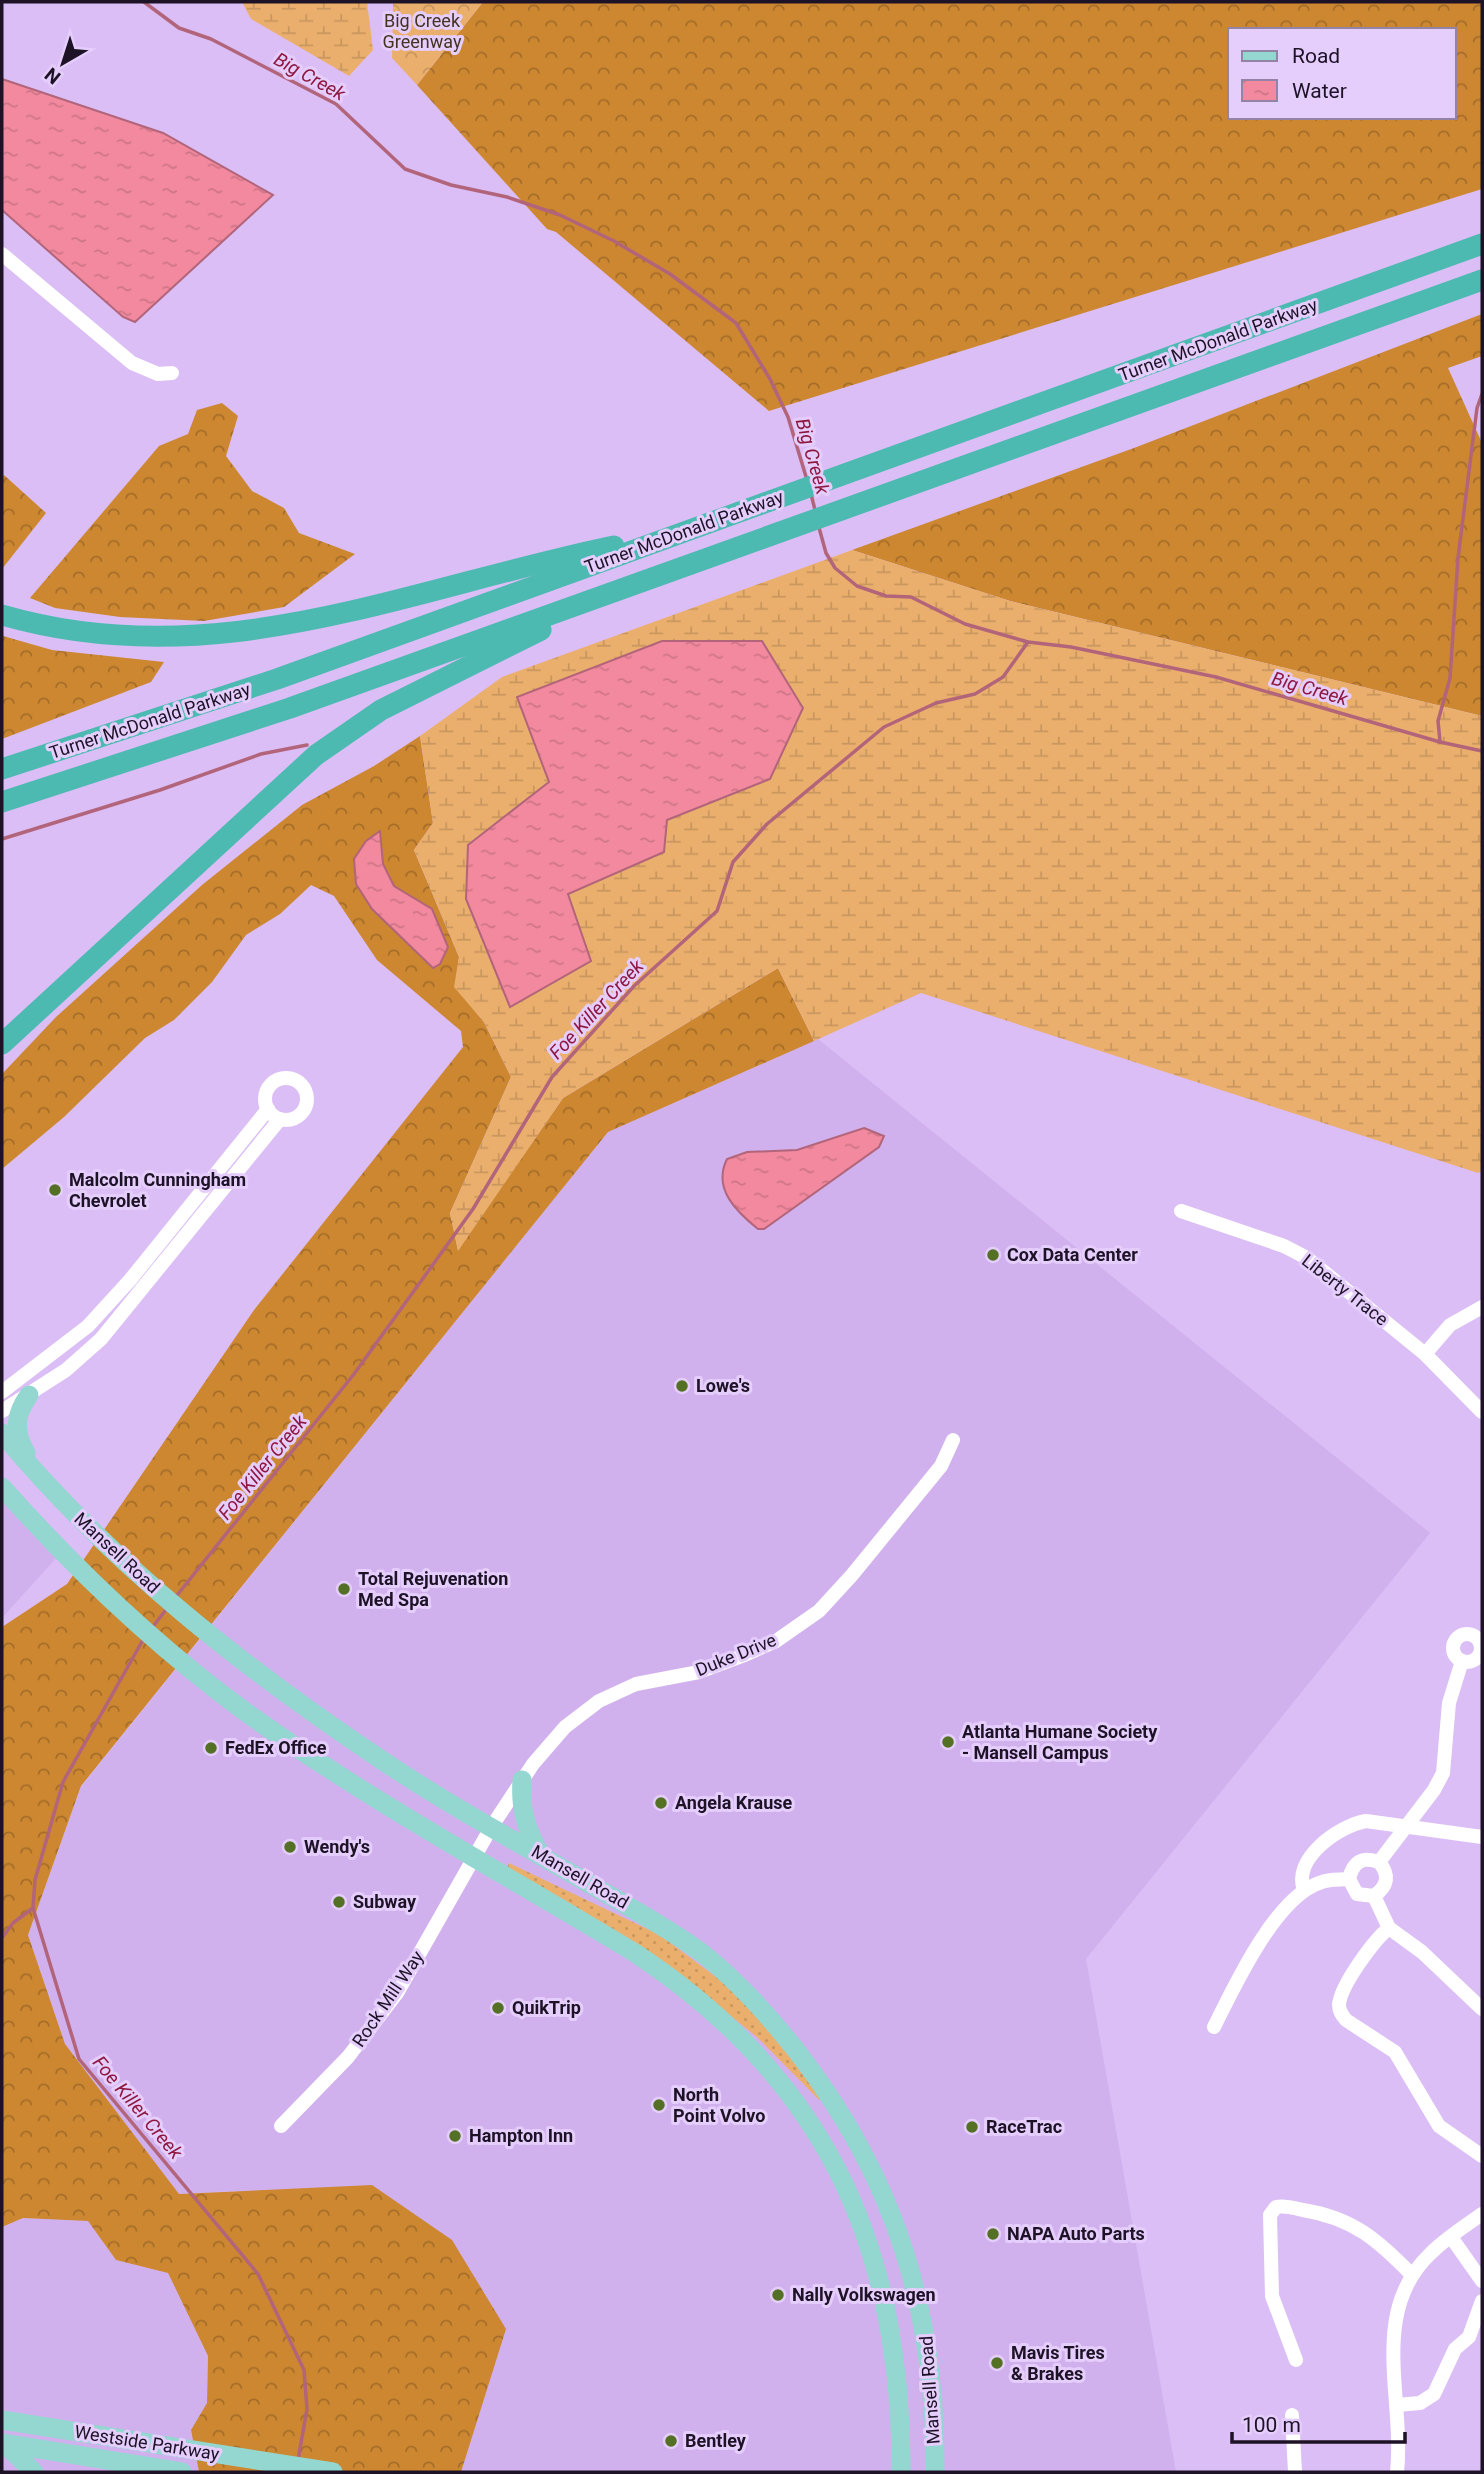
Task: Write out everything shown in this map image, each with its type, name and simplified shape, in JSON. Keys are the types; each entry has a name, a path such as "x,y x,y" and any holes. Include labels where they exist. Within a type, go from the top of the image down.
{"highway":[{"name":"Turner McDonald Parkway","path":"2,769 255,687 1482,244"},
{"name":"Turner McDonald Parkway","path":"2,802 228,730 1482,280"},
{"path":"2,615 54,628 129,636 241,633 300,623 532,563 687,531"},
{"path":"2,1044 179,877 339,737 380,710 621,590"}],"main road":[{"path":"29,1395 19,1409 17,1433 41,1478"},
{"name":"Mansell Road","path":"2,1433 41,1478 132,1568 219,1643 388,1765 642,1912 703,1954 730,1977 785,2035 834,2103 890,2206 916,2285 932,2372 935,2472"},
{"name":"Mansell Road","path":"6,1492 107,1594 246,1712 321,1763 668,1975 737,2035 817,2132 851,2194 890,2318 899,2381 901,2472"},
{"path":"522,1780 520,1801 528,1832 541,1854"},
{"name":"Westside Parkway","path":"2,2420 333,2472"},
{"path":"3,2444 37,2472"},
{"name":"Westside Parkway","path":"3,2444 182,2472"},
{"path":"47,2472 75,2456"}],"street":[{"path":"2,254 132,363 158,374 172,373"},
{"path":"2,1411 66,1370 101,1339 280,1119 296,1117 306,1105 306,1091 297,1082 283,1079 270,1086 266,1101 268,1109 280,1119"},
{"path":"2,1392 88,1326 130,1280 268,1109"},
{"name":"Liberty Trace","path":"1181,1210 1307,1258 1426,1354 1482,1412"},
{"path":"1426,1354 1450,1325 1482,1307"},
{"name":"Duke Drive","path":"492,1826 522,1780 565,1727 599,1701 636,1684 699,1671 742,1656 776,1641 819,1611 941,1466 953,1440"},
{"path":"1379,1862 1434,1790 1443,1773 1449,1703 1462,1661"},
{"path":"1304,1890 1300,1878 1303,1866 1341,1829 1366,1821 1482,1837"},
{"name":"Rock Mill Way","path":"281,2126 348,2057 397,1993 492,1826"},
{"path":"1369,1859 1379,1862 1385,1870 1387,1881 1382,1890 1374,1896 1357,1894 1349,1879 1352,1867 1359,1861 1369,1859"},
{"path":"1214,2026 1257,1944 1304,1890 1322,1882 1349,1879"},
{"path":"1374,1896 1389,1928 1422,1952 1482,2009"},
{"path":"1389,1928 1369,1947 1341,1998 1340,2012 1346,2020 1395,2052 1439,2126 1482,2156"},
{"path":"1296,2360 1272,2296 1270,2215 1276,2207 1331,2214 1343,2219 1381,2243 1412,2275"},
{"path":"1397,2472 1400,2446 1392,2331 1399,2302 1412,2275 1429,2254 1482,2214"},
{"path":"1451,2236 1482,2281"},
{"path":"1397,2405 1420,2403 1434,2394 1455,2348 1469,2337 1482,2301"},
{"path":"1292,2415 1295,2472"},
{"path":"37,2472 46,2427"}],"shaded area":[{"path":"818,1039 1430,1533 1086,1959 1176,2472 461,2472 467,2448 236,2191 179,2194 65,2044 28,1935 81,1787 608,1132"},
{"path":"2,1487 58,1556 2,1618"},
{"path":"23,2218 88,2221 116,2260 168,2273 208,2356 207,2403 191,2430 199,2472 2,2472 2,2227"}],"green space":[{"path":"242,2 367,2 373,50 349,76 251,19"},
{"name":"Big Creek Greenway","path":"393,2 483,2 417,85 392,58"},
{"path":"483,2 1482,2 1482,189 769,411 556,232 547,229 417,85"},
{"path":"1482,314 1482,356 1448,368 1482,443 1482,716 1010,601 852,550 1134,448"},
{"path":"222,403 238,416 226,456 252,491 284,508 299,533 355,554 284,607 204,621 120,617 55,608 30,598 159,446 188,434 197,410"},
{"path":"4,475 46,513 2,569 2,478"},
{"path":"852,550 1010,601 1482,716 1482,1171 1478,1173 921,993 814,1041 778,968 563,1098 458,1251 450,1213 511,1077 484,1022 454,987 459,957 414,850 433,823 420,736 502,677","holes":["770,779 667,820 663,852 568,894 468,844 549,782"]},
{"path":"3,636 52,650 164,662 151,682 2,739"},
{"path":"420,736 433,823 414,850 459,957 455,987 484,1022 511,1077 450,1213 458,1250 563,1098 778,968 814,1041 608,1132 81,1786 28,1935 65,2044 179,2194 372,2185 452,2240 506,2329 461,2472 199,2472 191,2430 207,2403 208,2356 168,2273 116,2260 88,2221 23,2218 2,2227 2,1627 67,1584 254,1310 463,1047 461,1031 377,960 334,896 311,885 280,914 246,935 212,982 174,1020 145,1038 64,1117 2,1169 2,1074 56,1017 202,885 302,805 374,766"},
{"path":"509,1863 660,1935 740,1995 822,2097 819,2100 758,2038 711,2000 507,1869"}],"water":[{"path":"2,79 163,133 273,195 135,322 123,317 2,210"},
{"path":"662,641 762,641 803,708 770,779 667,820 664,852 568,894 591,961 510,1007 466,899 468,845 549,782 517,697"},
{"path":"380,831 383,864 394,886 432,909 448,947 440,964 433,968 372,909 356,884 354,859 366,841"},
{"path":"864,1128 884,1136 879,1147 764,1229 758,1229 729,1199 723,1180 727,1159 747,1152 797,1150"}],"waterway":[{"name":"Big Creek","path":"144,2 179,28 211,39 336,104 405,169 451,185 507,197 560,215 614,241 670,274 736,323 770,379 788,417 807,480"},
{"path":"1440,742 1438,721 1450,678 1458,558 1477,408 1482,394"},
{"name":"Big Creek","path":"811,494 815,510"},
{"name":"Big Creek","path":"818,524 826,553 835,568 857,586 886,596 911,597 965,624 1028,642 1071,647 1216,677 1440,742 1482,751"},
{"name":"Foe Killer Creek","path":"174,1599 354,1374 473,1209 552,1077 634,986 717,911 733,862 767,824 884,727 936,703 975,694 1003,677 1028,642"},
{"path":"2,839 160,790 261,754 307,745"},
{"name":"Foe Killer Creek","path":"151,1629 168,1607"},
{"name":"Foe Killer Creek","path":"144,1638 63,1782 35,1880 33,1908 79,2059 258,2274 304,2370 307,2409 298,2460"},
{"path":"2,1938 13,1923 33,1908"}],"place":[{"name":"Malcolm Cunningham Chevrolet","path":"55,1190"},
{"name":"Cox Data Center","path":"993,1255"},
{"name":"Lowe's","path":"682,1386"},
{"name":"Total Rejuvenation Med Spa","path":"344,1589"},
{"name":"Atlanta Humane Society - Mansell Campus","path":"948,1742"},
{"name":"FedEx Office","path":"211,1748"},
{"name":"Angela Krause","path":"661,1803"},
{"name":"Wendy's","path":"290,1847"},
{"name":"Subway","path":"339,1902"},
{"name":"QuikTrip","path":"498,2008"},
{"name":"North Point Volvo","path":"659,2105"},
{"name":"RaceTrac","path":"972,2127"},
{"name":"Hampton Inn","path":"455,2136"},
{"name":"NAPA Auto Parts","path":"993,2234"},
{"name":"Nally Volkswagen","path":"778,2295"},
{"name":"Mavis Tires & Brakes","path":"997,2363"},
{"name":"Bentley","path":"671,2441"}]}
